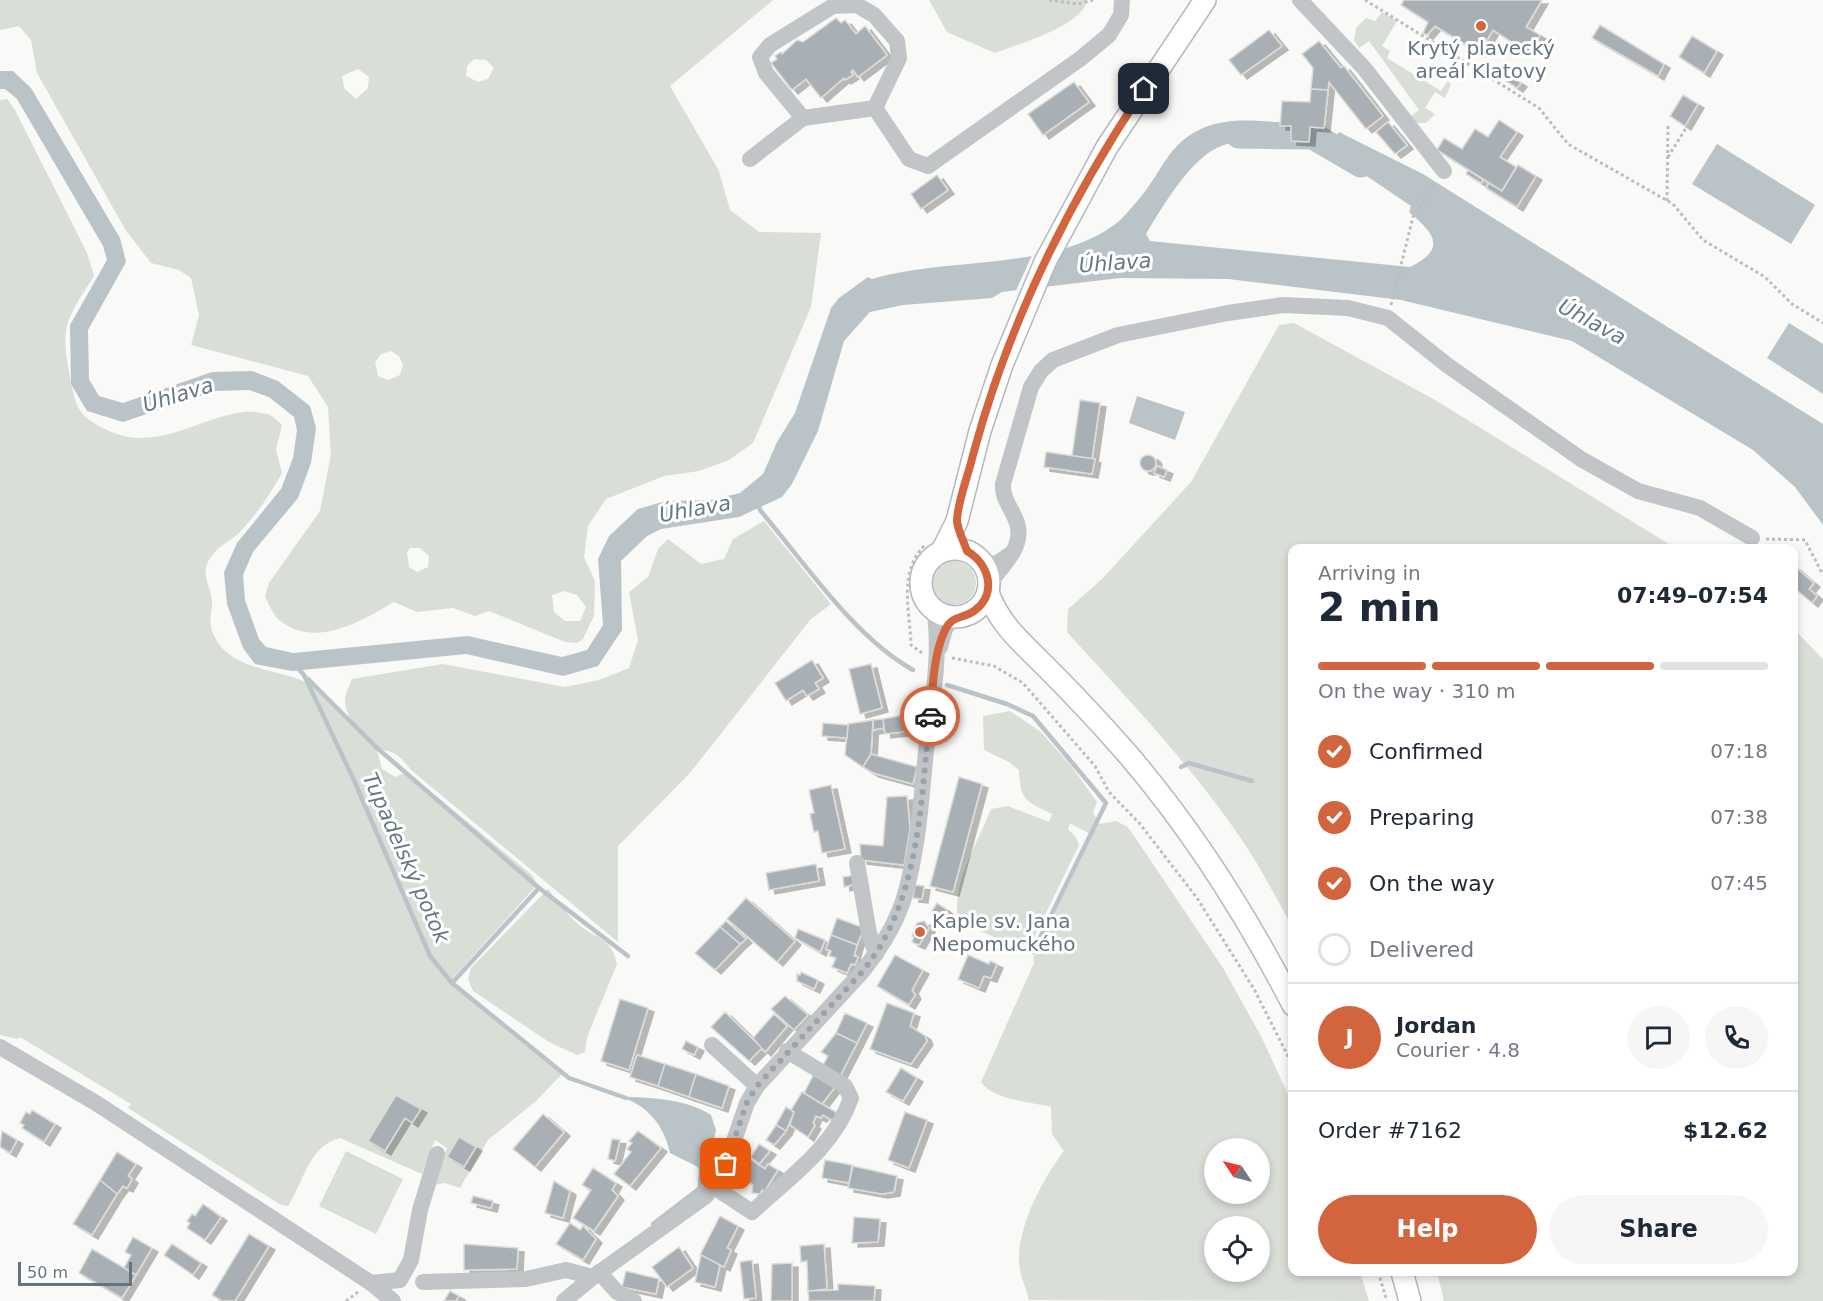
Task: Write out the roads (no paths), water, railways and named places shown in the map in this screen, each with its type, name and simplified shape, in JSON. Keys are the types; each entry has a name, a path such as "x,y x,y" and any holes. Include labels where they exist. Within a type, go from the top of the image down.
{"main road":[{"path":"1179,36 1191,0"},
{"path":"1013,634 988,620 934,610 921,590 922,574 936,547 957,521 980,431 1002,365 1033,287 1083,187 1125,117 1205,0"},
{"path":"957,521 988,588 992,604 1013,634 1125,751 1174,815 1259,939 1288,995"},
{"path":"936,547 957,549 974,556"},
{"path":"961,616 981,605 988,588"},
{"path":"1403,1276 1410,1301"}],"street":[{"path":"875,108 909,159 928,166 1080,59 1109,35 1121,15 1122,0"},
{"path":"1300,0 1364,68 1444,171"},
{"path":"803,118 766,73 760,57 770,45 833,6 857,5 874,15 897,41 899,58 875,108"},
{"path":"750,159 803,118 875,108"},
{"path":"988,588 1019,544 1019,531 1002,494 1003,484 1030,387 1041,371 1053,360 1118,335 1228,313 1283,305 1348,308 1388,318 1447,365 1581,459 1638,491 1700,508 1752,538"},
{"path":"974,556 996,564 1014,551"},
{"path":"564,1301 596,1275 696,1206 714,1186 726,1164 747,1102 757,1086 876,954 894,923 903,900 916,844 937,656 934,610"},
{"path":"937,656 945,629 961,616"},
{"path":"857,863 869,933 876,954"},
{"path":"712,1045 757,1086"},
{"path":"0,1047 96,1103 372,1283 393,1301"},
{"path":"714,1186 752,1212 835,1134 845,1116 851,1098 845,1086 787,1051"},
{"path":"372,1283 400,1281 411,1260 420,1210 437,1154"},
{"path":"423,1282 526,1279 566,1270 596,1275 617,1292 634,1301"}],"water":[{"name":"Úhlava","path":"0,71 13,71 31,88 120,238 126,262 88,330 89,379 99,396 123,403 212,372 252,371 278,381 310,406 316,428 311,463 298,498 253,552 243,575 245,600 259,639 266,647 293,653 468,636 562,657 587,650 603,625 598,559 609,536 638,509 666,501 710,500 740,493 763,474 777,442 795,413 831,308 839,298 868,277 872,279 901,272 1029,256 1060,250 1089,240 1124,217 1181,142 1204,127 1231,121 1274,122 1275,142 1224,145 1201,159 1179,183 1146,234 1150,241 1410,267 1422,260 1433,247 1430,234 1409,212 1411,206 1328,150 1339,132 1423,174 1823,424 1823,525 1795,487 1753,450 1572,341 1401,300 1228,279 1120,278 1002,292 992,298 903,305 870,312 844,341 818,431 792,484 782,497 739,517 661,529 647,536 621,561 622,630 598,666 563,676 466,654 292,671 255,664 243,648 227,604 224,572 237,543 281,489 293,458 297,430 294,417 269,397 249,390 215,391 123,422 87,411 71,384 70,325 107,260 103,246 17,99 5,89 0,89"},
{"path":"1717,144 1815,205 1791,244 1692,184"},
{"path":"1789,323 1823,344 1823,394 1767,358"},
{"path":"1137,396 1185,412 1175,440 1129,423"},
{"path":"621,1097 655,1098 680,1102 711,1115 716,1130 706,1171 670,1153 664,1134 647,1111"}],"waterway":[{"path":"1239,135 1313,136 1361,164"},
{"path":"758,502 760,510 831,598 871,639 891,656 913,670"},
{"name":"Tupadelský potok","path":"297,667 304,675 353,778 430,956 452,983 569,1078 626,1098"},
{"path":"308,679 376,747 539,888 452,983"},
{"path":"947,685 1007,704 1033,716 1106,803 1033,952"},
{"path":"1181,767 1189,763 1252,781"},
{"path":"539,888 628,956"},
{"name":"Tupadelský potok","path":"653,1224 700,1188 701,1168 698,1164"}],"place":[{"name":"Krytý plavecký areál Klatovy","path":"1481,26"},
{"name":"Kaple sv. Jana Nepomuckého","path":"920,932"}]}
